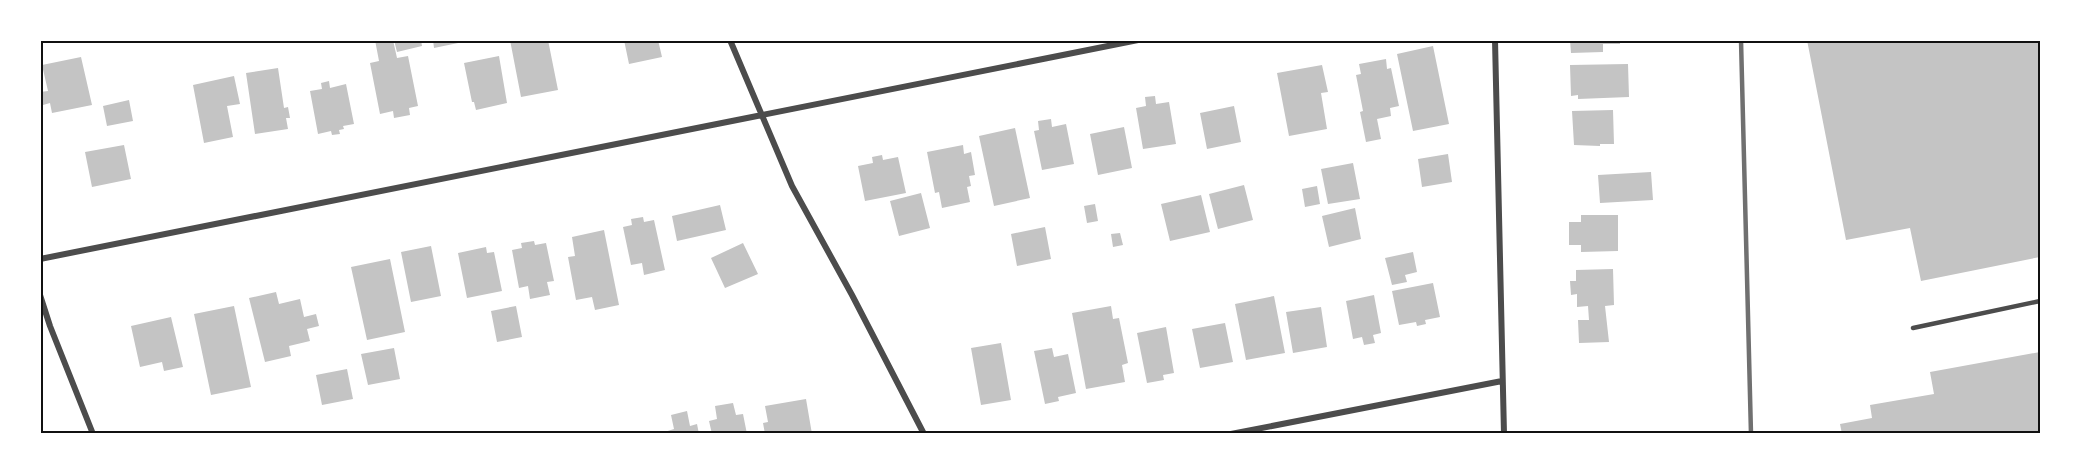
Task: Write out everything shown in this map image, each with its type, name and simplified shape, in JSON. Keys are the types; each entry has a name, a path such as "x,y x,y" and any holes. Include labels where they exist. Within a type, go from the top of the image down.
{"street":[{"path":"730,40 792,186 924,434"},
{"path":"40,259 1138,40"},
{"path":"1496,40 1504,434"},
{"path":"40,295 93,434"},
{"path":"1231,434 1502,381"}],"lane":[{"path":"1913,328 2040,301"}],"building":[{"path":"375,40 393,40 397,58 408,56 418,106 409,108 410,115 394,118 393,111 380,114 370,63 379,61"},
{"path":"394,40 421,40 422,46 397,52"},
{"path":"433,40 463,40 463,42 434,48"},
{"path":"510,40 548,40 558,90 521,97"},
{"path":"624,40 658,40 662,57 629,64"},
{"path":"1570,40 1620,40 1620,44 1603,44 1603,52 1571,53"},
{"path":"1807,40 2040,40 2040,257 1921,281 1910,228 1846,240"},
{"path":"1433,46 1449,124 1413,131 1397,54"},
{"path":"499,56 507,103 476,110 472,102 464,63"},
{"path":"81,57 92,105 52,113 50,103 43,105 40,92 48,91 42,65"},
{"path":"1386,59 1387,69 1391,68 1399,106 1390,108 1391,116 1377,119 1381,139 1366,142 1356,75 1361,74 1359,64"},
{"path":"1628,64 1629,97 1578,99 1578,95 1571,96 1570,65"},
{"path":"1322,65 1328,92 1321,93 1327,129 1289,136 1277,73"},
{"path":"278,68 284,108 288,107 290,118 286,118 288,129 255,134 246,73"},
{"path":"234,76 240,104 227,106 233,137 204,143 193,85"},
{"path":"329,81 330,88 346,84 354,124 343,126 344,129 339,130 340,134 332,135 331,131 318,134 310,91 322,89 321,83"},
{"path":"1155,96 1156,104 1169,102 1176,144 1143,149 1136,108 1146,106 1145,97"},
{"path":"129,100 133,121 107,126 103,106"},
{"path":"1234,106 1241,142 1207,149 1200,113"},
{"path":"1613,110 1614,144 1574,145 1572,111"},
{"path":"1051,119 1052,127 1066,124 1074,164 1042,170 1034,131 1039,130 1038,121"},
{"path":"1124,127 1132,168 1098,175 1090,134"},
{"path":"1015,128 1030,198 994,206 979,136"},
{"path":"124,145 131,179 92,187 85,152"},
{"path":"963,145 964,154 971,152 975,175 969,176 971,186 967,187 970,202 942,208 939,192 935,193 927,152"},
{"path":"1448,154 1452,182 1422,187 1418,159"},
{"path":"882,155 883,160 898,157 906,193 865,201 858,166 873,163 872,157"},
{"path":"1353,163 1360,199 1328,204 1321,169"},
{"path":"1651,172 1653,200 1600,203 1598,175"},
{"path":"1244,185 1253,220 1218,229 1209,194"},
{"path":"1317,186 1320,204 1305,207 1302,189"},
{"path":"921,193 930,228 899,236 890,201"},
{"path":"1201,195 1210,232 1170,241 1161,204"},
{"path":"1095,204 1098,221 1087,223 1084,206"},
{"path":"720,205 726,230 677,241 672,216"},
{"path":"1355,208 1361,239 1329,247 1322,216"},
{"path":"1581,215 1618,215 1618,251 1581,252 1581,245 1569,245 1569,222 1581,222"},
{"path":"643,217 644,222 654,220 665,270 644,275 642,263 631,265 623,227 632,225 631,219"},
{"path":"1045,227 1051,259 1017,266 1011,234"},
{"path":"604,230 619,305 595,310 592,297 576,300 568,257 575,256 572,237"},
{"path":"1120,233 1123,245 1113,247 1111,234"},
{"path":"534,241 535,245 546,243 554,281 547,282 550,295 530,299 528,286 519,288 512,250 522,248 521,243"},
{"path":"743,243 758,274 725,288 711,258"},
{"path":"431,246 441,296 411,302 401,252"},
{"path":"486,247 487,253 494,252 502,291 467,298 458,253"},
{"path":"1413,252 1417,272 1405,275 1407,282 1392,285 1385,258"},
{"path":"390,259 405,332 367,340 351,267"},
{"path":"1613,269 1614,305 1605,306 1609,342 1579,343 1578,320 1589,320 1588,306 1577,307 1577,294 1571,295 1570,281 1576,281 1576,270"},
{"path":"1433,283 1440,317 1425,320 1426,324 1417,326 1416,322 1399,325 1392,291"},
{"path":"276,292 279,304 300,299 304,317 316,314 319,326 307,329 310,341 289,346 291,356 265,362 249,298"},
{"path":"1374,295 1381,333 1373,335 1375,343 1364,345 1362,337 1353,339 1346,301"},
{"path":"1274,296 1285,353 1246,360 1235,304"},
{"path":"234,306 251,387 211,395 194,314"},
{"path":"516,306 522,337 497,342 491,311"},
{"path":"1111,306 1113,319 1119,318 1128,363 1122,365 1125,382 1086,389 1072,313"},
{"path":"1321,307 1327,347 1293,353 1286,312"},
{"path":"171,317 183,367 164,371 162,362 140,367 131,326"},
{"path":"1225,323 1233,362 1200,368 1192,329"},
{"path":"1166,327 1174,373 1163,375 1164,380 1147,383 1137,333"},
{"path":"1001,343 1011,400 981,405 971,348"},
{"path":"394,348 400,379 368,385 361,354"},
{"path":"1052,348 1054,357 1068,354 1076,393 1058,397 1059,401 1045,404 1034,351"},
{"path":"2040,352 2040,434 1842,434 1840,424 1872,418 1870,405 1934,394 1930,372"},
{"path":"347,369 353,399 322,405 316,375"},
{"path":"806,399 812,434 765,434 763,423 768,422 765,406"},
{"path":"733,403 736,415 743,414 747,434 712,434 709,421 717,419 715,406"},
{"path":"687,411 690,426 697,424 699,434 658,434 674,429 671,415"}],"railway":[{"path":"1741,40 1751,434"}]}
